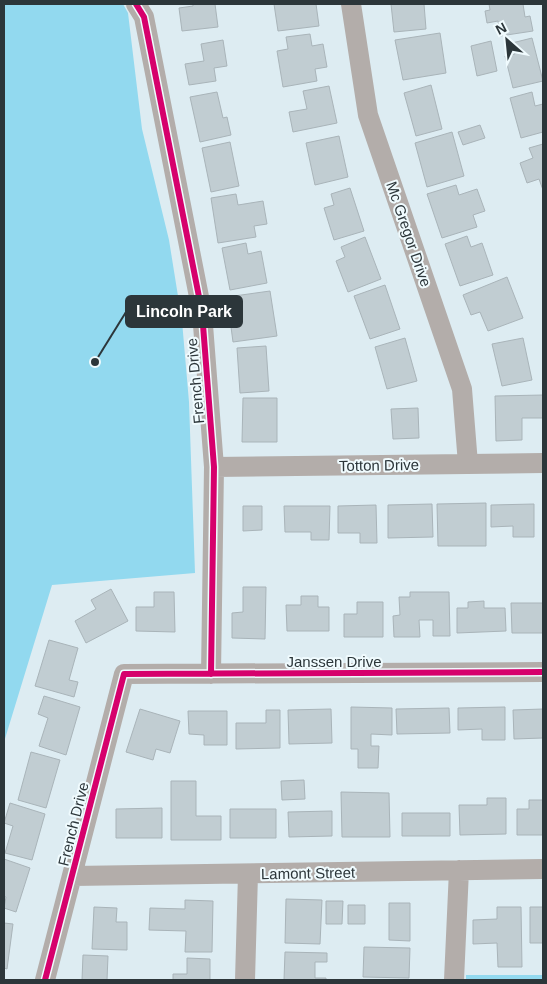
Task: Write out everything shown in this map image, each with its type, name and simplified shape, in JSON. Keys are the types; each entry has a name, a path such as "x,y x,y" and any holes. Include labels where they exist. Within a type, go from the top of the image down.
{"street":[{"name":"French Drive","path":"136,4 144,17 202,312 214,467 211,674"},
{"name":"Mc Gregor Drive","path":"351,4 368,115 462,389 468,464"},
{"name":"Totton Drive","path":"214,467 543,463"},
{"name":"Janssen Drive","path":"124,674 543,672"},
{"name":"French Drive","path":"46,980 124,674"},
{"name":"Lamont Street","path":"73,876 543,869"},
{"path":"454,980 459,870"},
{"path":"245,980 248,874"}],"shaded area":[{"path":"4,4 123,4 128,13 142,129 169,240 182,321 189,402 195,573 52,585 4,742"},
{"path":"466,975 543,975 543,980 466,980"}],"building":[{"path":"193,4 215,4 218,27 182,31 179,8 193,6"},
{"path":"274,4 316,4 319,26 278,31"},
{"path":"391,4 424,4 426,29 394,32"},
{"path":"489,4 523,4 525,17 530,16 533,31 500,36 498,21 487,23 485,11 490,10"},
{"path":"440,33 446,73 403,80 395,40"},
{"path":"310,34 312,46 323,44 327,67 315,69 317,81 283,87 277,51 288,49 286,37"},
{"path":"532,38 543,81 513,88 505,56 515,54 512,43"},
{"path":"223,40 227,66 214,68 216,81 189,85 185,64 204,61 201,44"},
{"path":"491,41 497,71 477,76 471,46"},
{"path":"431,85 442,129 416,136 404,93"},
{"path":"329,86 337,123 293,132 289,112 307,109 303,91"},
{"path":"217,92 223,118 227,117 231,135 200,142 190,97"},
{"path":"532,92 535,106 543,104 543,132 521,138 510,98"},
{"path":"480,125 485,138 463,145 458,132"},
{"path":"452,132 464,176 427,187 415,143"},
{"path":"339,136 348,177 315,185 306,143"},
{"path":"230,142 239,186 211,192 202,148"},
{"path":"543,144 543,190 539,179 527,183 520,163 533,158 529,148"},
{"path":"456,185 459,195 477,189 485,211 473,215 477,227 442,238 427,194"},
{"path":"350,188 364,231 334,240 324,208 334,205 331,194"},
{"path":"236,194 238,205 263,201 267,224 254,226 256,237 218,243 211,198"},
{"path":"467,236 471,247 482,243 493,275 460,286 445,244"},
{"path":"365,237 381,279 348,292 336,261 345,257 341,247"},
{"path":"246,243 248,254 261,251 267,283 230,290 222,248"},
{"path":"507,277 523,318 488,331 480,312 471,315 463,295"},
{"path":"385,285 400,329 370,339 354,296"},
{"path":"270,291 277,336 233,342 227,297"},
{"path":"405,338 417,381 387,389 375,347"},
{"path":"523,338 532,380 502,386 492,344"},
{"path":"266,346 269,391 240,393 237,348"},
{"path":"543,395 543,418 522,418 522,440 496,441 495,396"},
{"path":"243,398 277,398 277,442 242,442"},
{"path":"418,408 419,438 393,439 391,409"},
{"path":"486,503 486,546 438,546 437,504"},
{"path":"432,504 433,537 388,538 388,505"},
{"path":"534,504 534,537 513,537 513,526 491,527 491,505"},
{"path":"376,505 377,543 360,543 360,533 338,533 338,506"},
{"path":"243,506 262,506 262,530 243,531"},
{"path":"284,506 330,506 329,540 311,540 311,532 285,532"},
{"path":"243,587 266,587 265,639 232,638 232,613 243,612"},
{"path":"111,589 128,621 86,643 75,621 96,609 91,600"},
{"path":"154,592 174,592 175,632 136,631 136,607 154,607"},
{"path":"410,592 449,592 450,636 433,636 433,620 419,620 420,637 394,637 393,616 400,615 399,597 410,597"},
{"path":"301,596 318,596 318,607 329,607 329,631 287,631 286,605 301,605"},
{"path":"484,601 484,608 505,608 506,631 457,633 457,608 468,608 468,602"},
{"path":"357,602 383,602 383,637 344,637 344,614 357,614"},
{"path":"511,603 543,603 543,633 512,633"},
{"path":"49,640 78,648 69,680 78,682 74,697 35,686"},
{"path":"44,696 80,707 66,755 39,746 48,718 38,714"},
{"path":"351,707 392,708 392,735 371,734 371,746 379,746 378,768 358,768 358,749 351,749"},
{"path":"505,707 505,740 482,740 482,729 458,730 458,708"},
{"path":"449,708 450,733 397,734 396,709"},
{"path":"140,709 180,721 170,753 156,749 153,760 126,752"},
{"path":"331,709 332,743 289,744 288,710"},
{"path":"543,709 543,738 514,739 513,710"},
{"path":"266,710 280,710 280,748 236,749 236,723 266,723"},
{"path":"188,711 227,711 227,745 204,745 204,735 189,734"},
{"path":"31,752 60,760 46,808 18,800"},
{"path":"304,780 305,799 282,800 281,781"},
{"path":"171,781 196,781 196,816 221,816 221,840 171,840"},
{"path":"341,792 389,793 390,837 342,837"},
{"path":"487,798 506,798 506,834 460,835 459,805 487,805"},
{"path":"529,800 543,800 543,835 517,835 517,809 529,809"},
{"path":"10,803 45,814 32,860 5,853 13,826 4,823"},
{"path":"162,808 162,838 116,838 116,809"},
{"path":"230,809 276,809 276,838 230,838"},
{"path":"332,811 332,836 289,837 288,812"},
{"path":"402,813 450,813 450,836 402,836"},
{"path":"4,859 30,868 16,912 4,908 6,897 4,896"},
{"path":"286,899 322,900 320,944 285,943"},
{"path":"185,900 213,901 212,952 185,952 186,931 149,930 150,908 185,909"},
{"path":"326,901 343,901 342,924 326,924"},
{"path":"389,903 410,903 410,941 389,940"},
{"path":"348,905 365,905 365,924 348,924"},
{"path":"94,907 117,908 116,922 127,922 127,950 92,949"},
{"path":"497,907 521,907 522,967 498,967 497,943 473,944 473,920 497,919"},
{"path":"530,907 543,907 543,943 530,943"},
{"path":"4,923 13,924 7,969 4,968"},
{"path":"364,947 410,948 409,978 363,977"},
{"path":"285,952 327,953 327,962 315,962 315,978 326,978 326,980 284,980"},
{"path":"83,955 108,956 107,980 82,980"},
{"path":"187,958 210,959 210,980 173,980 173,974 187,974"}],"cycle path":[{"path":"136,4 144,17 202,312 214,467 211,674"},
{"path":"45,980 124,674 543,672"}],"place":[{"name":"Lincoln Park","path":"95,362"}]}
